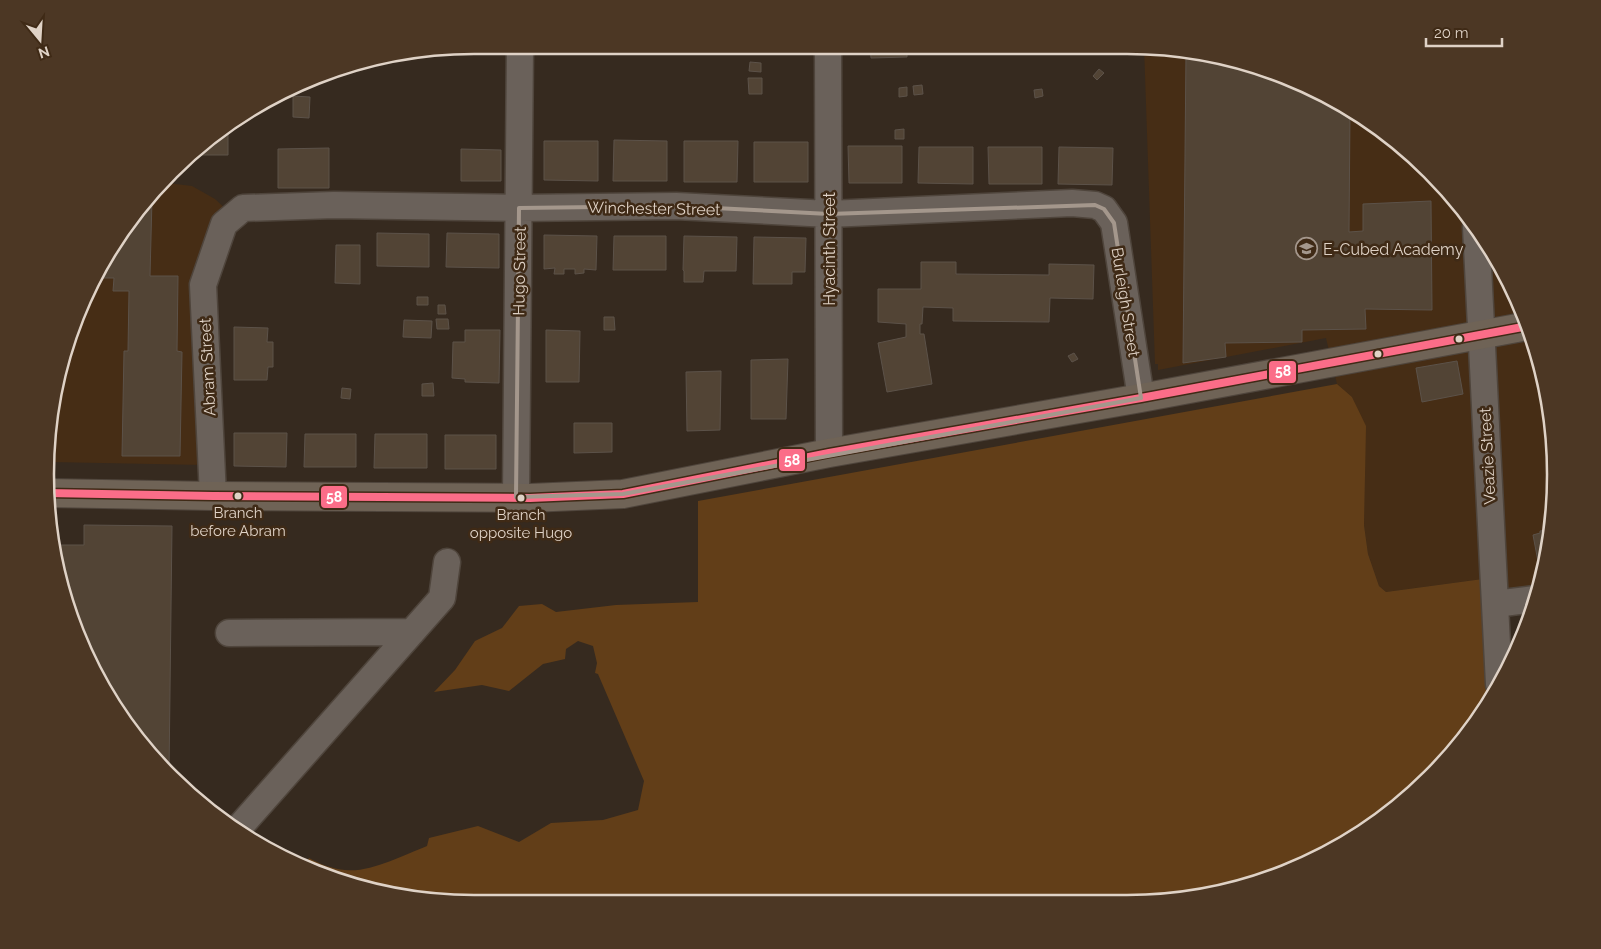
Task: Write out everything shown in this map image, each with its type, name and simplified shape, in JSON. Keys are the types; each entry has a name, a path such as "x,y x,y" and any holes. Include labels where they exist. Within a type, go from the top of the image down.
{"main road":[{"path":"55,493 213,496 516,497 623,494 829,453 1141,398 1521,327"}],"street":[{"name":"Hugo Street","path":"516,497 520,54"},
{"name":"Hyacinth Street","path":"828,54 829,453"},
{"name":"Winchester Street","path":"218,239 224,224 244,208 334,205 519,208 676,206 829,214 1072,202 1095,205 1104,209"},
{"name":"Burleigh Street","path":"1104,209 1114,223 1141,398"},
{"name":"Abram Street","path":"213,496 203,285 218,239"},
{"name":"Veazie Street","path":"1477,242 1498,671"},
{"path":"242,825 442,598 447,562"},
{"path":"1495,604 1528,600"},
{"path":"229,633 412,632"}],"highlighted area":[{"path":"1095,205 1104,209 1114,223 1141,398 623,494 516,497 519,208 676,206 829,214"}],"shaded area":[{"path":"1144,55 1181,57 1235,68 1288,86 1337,110 1383,141 1404,158 1443,197 1460,218 1491,264 1515,313 1533,366 1544,420 1546,447 1547,474 1544,529 1531,591 1497,594 1490,578 1386,592 1379,586 1368,554 1364,525 1365,426 1352,397 1337,384 1326,338 1158,370 1158,364 1155,364"},
{"path":"171,183 192,186 215,199 234,217 203,290 205,465 54,462 57,420 62,392 76,339 86,313 110,264 125,241 141,218"},
{"path":"1337,384 1352,397 1366,426 1364,525 1368,554 1379,586 1386,592 1490,578 1499,671 1476,708 1443,752 1404,791 1383,808 1337,839 1288,863 1235,881 1181,892 1126,895 474,895 420,892 392,887 339,873 308,861 309,858 335,869 365,869 427,846 429,838 478,826 519,842 551,823 603,820 638,810 644,781 598,674 595,673 597,663 593,646 578,641 566,649 565,659 543,664 509,691 482,685 434,692 455,670 475,641 502,628 519,606 542,604 556,612 616,605 698,602 698,501"}],"building":[{"path":"871,54 907,54 907,57 871,58"},
{"name":"E-Cubed Academy","path":"1186,58 1235,68 1262,76 1313,97 1350,118 1349,232 1363,231 1363,204 1431,201 1432,310 1365,309 1366,329 1302,330 1302,342 1225,343 1226,357 1183,363"},
{"path":"750,62 761,63 761,72 749,71"},
{"path":"1099,69 1104,73 1097,80 1093,76"},
{"path":"748,78 762,78 762,94 749,94"},
{"path":"922,85 923,94 914,95 913,86"},
{"path":"907,87 907,96 899,97 899,88"},
{"path":"1042,89 1043,96 1035,98 1034,90"},
{"path":"293,96 310,97 309,118 293,117"},
{"path":"904,129 904,139 895,139 895,130"},
{"path":"228,134 228,155 201,155"},
{"path":"614,140 667,141 667,181 613,181"},
{"path":"544,141 598,141 598,181 544,180"},
{"path":"684,141 738,141 737,182 684,182"},
{"path":"754,142 808,142 808,182 754,182"},
{"path":"848,146 902,146 902,183 849,183"},
{"path":"919,147 973,147 973,184 918,183"},
{"path":"988,147 1042,147 1042,184 989,184"},
{"path":"1059,147 1113,148 1112,185 1058,184"},
{"path":"329,148 329,188 278,188 278,149"},
{"path":"461,149 501,150 501,181 461,181"},
{"path":"152,205 150,276 178,276 177,351 182,352 180,456 122,456 124,351 128,351 129,291 113,291 114,278 102,278 125,241"},
{"path":"377,233 429,234 429,267 377,266"},
{"path":"447,233 499,234 499,268 446,267"},
{"path":"544,235 597,236 596,270 584,269 584,273 575,274 575,269 564,269 564,274 554,274 555,268 544,269"},
{"path":"614,236 666,236 666,270 613,270"},
{"path":"684,236 737,237 736,271 704,271 703,282 684,282"},
{"path":"754,237 806,238 805,272 792,272 792,284 753,284"},
{"path":"336,245 360,245 360,284 335,283"},
{"path":"921,262 956,262 956,274 1049,275 1049,264 1094,265 1093,299 1050,298 1049,322 953,321 953,308 923,307 920,334 924,334 932,384 887,392 878,343 906,337 906,324 878,322 878,289 921,289"},
{"path":"417,297 428,297 428,305 417,305"},
{"path":"438,305 445,305 446,314 438,314"},
{"path":"604,317 614,317 615,330 604,330"},
{"path":"436,319 448,319 449,329 437,329"},
{"path":"404,320 432,321 431,338 403,337"},
{"path":"234,327 268,328 267,342 273,342 273,367 268,367 267,380 234,380"},
{"path":"465,330 500,330 499,383 465,382 465,379 452,378 453,342 465,342"},
{"path":"546,330 580,331 579,382 546,382"},
{"path":"1074,353 1078,359 1072,362 1068,356"},
{"path":"788,359 786,419 751,419 751,360"},
{"path":"1457,361 1463,394 1422,402 1416,368"},
{"path":"721,371 720,430 687,431 686,372"},
{"path":"433,383 434,396 422,396 422,384"},
{"path":"342,388 351,389 350,399 341,398"},
{"path":"574,423 612,423 612,452 574,453"},
{"path":"234,433 287,433 286,467 234,466"},
{"path":"305,434 356,434 356,467 304,467"},
{"path":"375,434 427,434 427,468 374,468"},
{"path":"445,435 496,435 496,469 445,469"},
{"path":"84,525 172,526 169,764 141,731 110,685 86,636 68,583 60,545 84,545"},
{"path":"1544,530 1538,561 1533,535 1540,533 1540,531"}],"transit line":[{"name":"58","path":"55,493 530,498 623,494 829,453 1141,398 1521,327"}],"place":[{"name":"E-Cubed Academy","path":"1307,249"},
{"name":"Branch before Abram","path":"238,496"},
{"name":"Branch opposite Hugo","path":"521,498"}]}
